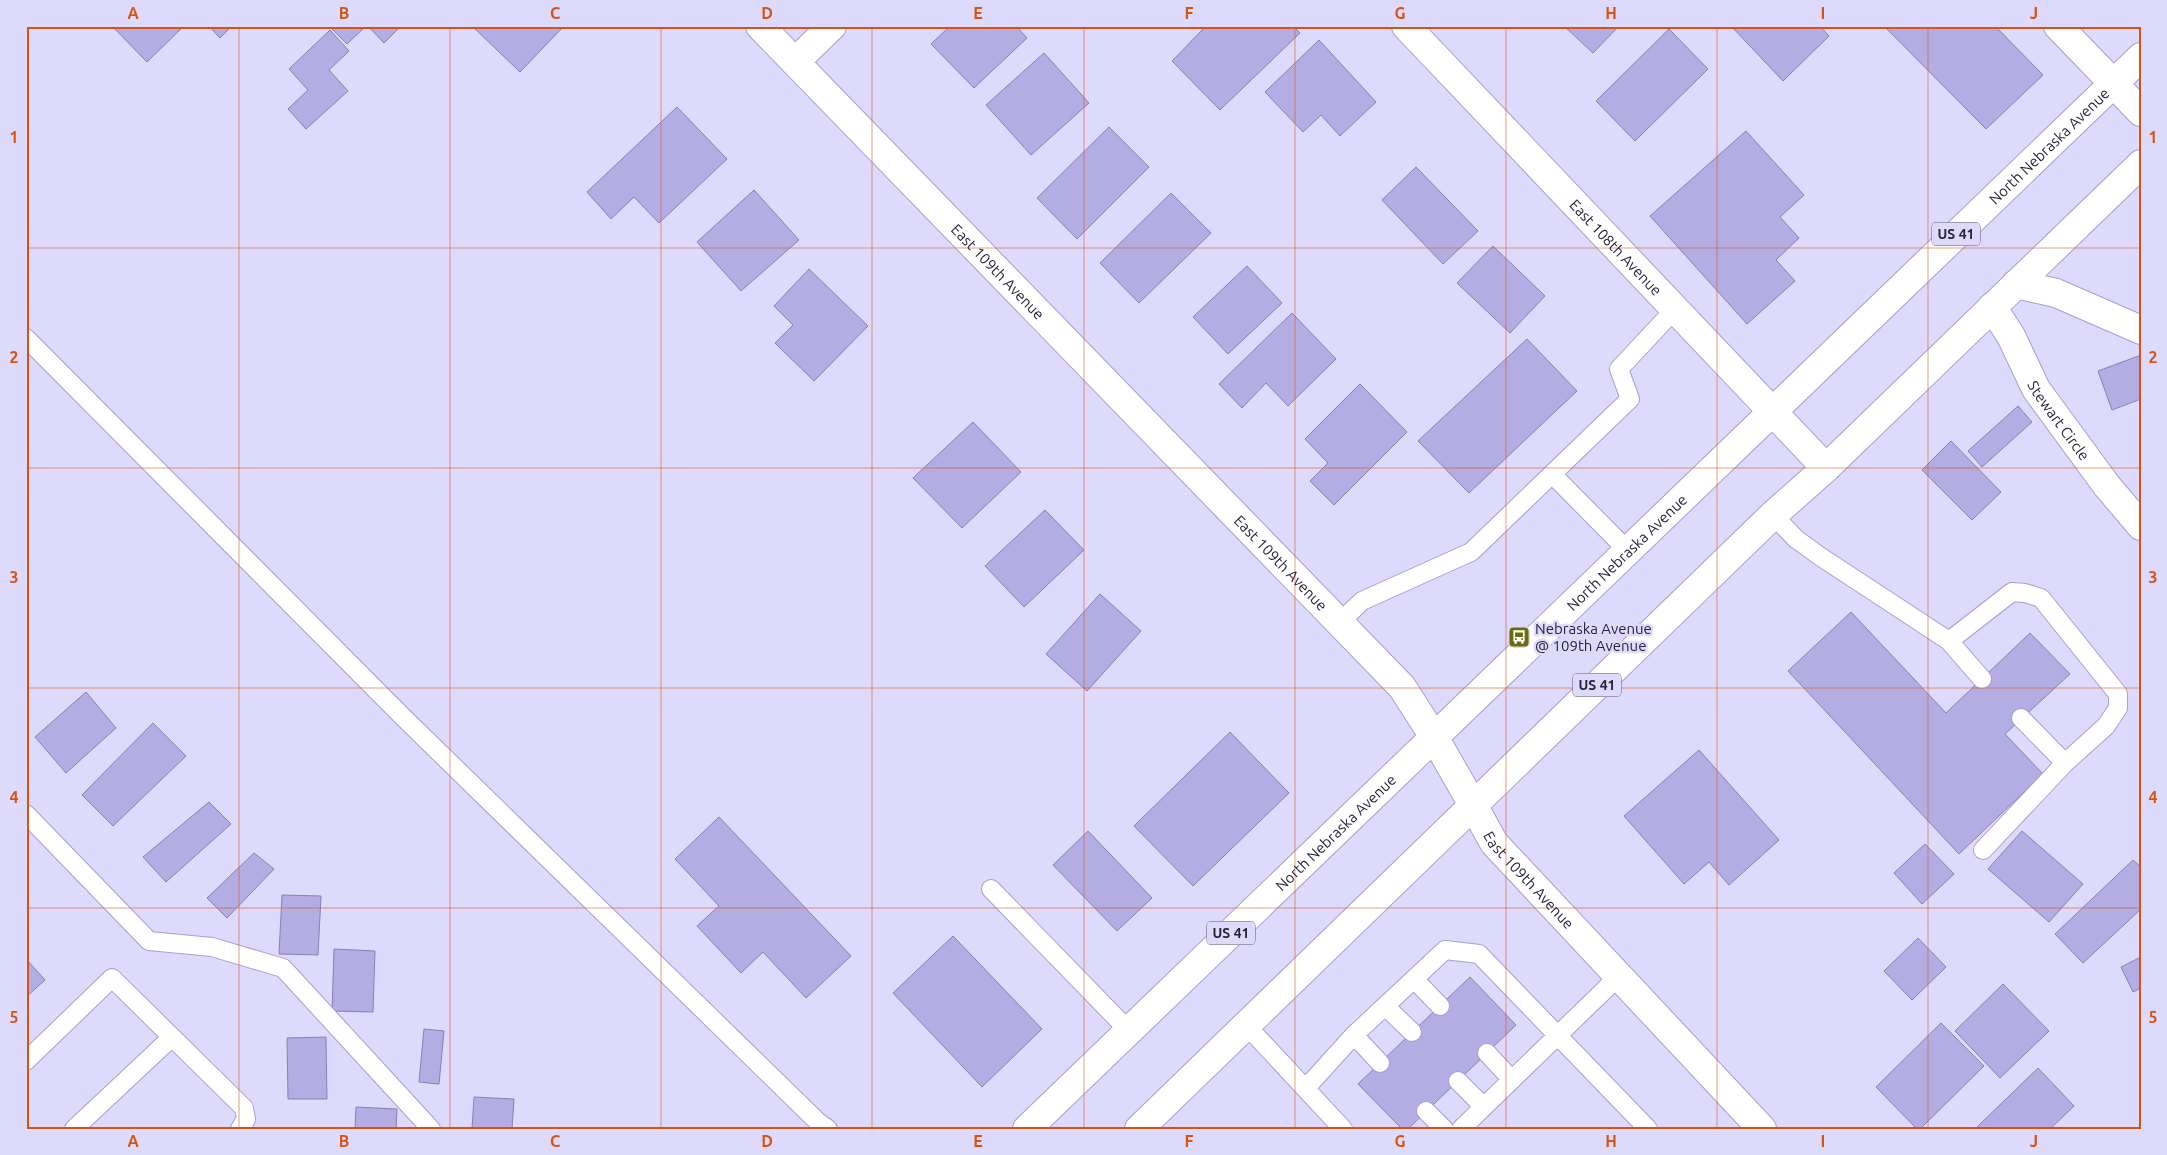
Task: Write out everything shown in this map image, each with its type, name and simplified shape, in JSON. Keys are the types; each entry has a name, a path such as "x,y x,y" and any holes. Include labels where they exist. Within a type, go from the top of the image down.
{"main road":[{"name":"East 109th Avenue","path":"760,26 1402,688 1434,737 1494,843 1762,1129"},
{"path":"795,62 832,26"},
{"name":"East 108th Avenue","path":"1406,26 1826,468"},
{"path":"2058,26 2141,112"},
{"name":"North Nebraska Avenue","path":"1027,1129 2141,57"},
{"name":"US 41","path":"1139,1129 1773,515 1826,468 2141,164"},
{"path":"2016,284 2056,293 2141,330"},
{"name":"Stewart Circle","path":"1992,307 2011,336 2036,389 2107,486 2141,526"}],"lane":[{"path":"1338,623 1362,601 1471,552 1630,399 1619,369 1676,308"},
{"path":"26,338 404,718 818,1122 828,1129"},
{"path":"1552,474 1627,550"},
{"path":"1773,515 1796,539 1821,557 1949,641 1982,679"},
{"path":"1949,641 2012,592 2041,598 2118,694 2118,708 2106,726 2065,763 1983,850"},
{"path":"2021,718 2065,763"},
{"path":"26,814 149,941 212,946 283,968 431,1129"},
{"path":"991,889 1130,1030"},
{"path":"1306,1088 1354,1035 1445,950 1479,954 1648,1129"},
{"path":"1461,1129 1619,976"},
{"path":"26,1062 112,978 244,1108 246,1119 240,1129"},
{"path":"1415,980 1440,1006"},
{"path":"1385,1006 1412,1032"},
{"path":"1246,1025 1343,1129"},
{"path":"1354,1035 1380,1063"},
{"path":"74,1129 171,1038"},
{"path":"1487,1053 1512,1080"},
{"path":"1458,1081 1484,1107"},
{"path":"1426,1111 1444,1129"}],"building":[{"path":"112,26 184,26 147,62"},
{"path":"209,26 232,26 220,38"},
{"path":"329,26 366,26 347,44"},
{"path":"368,26 401,26 384,43"},
{"path":"472,26 564,26 520,72"},
{"path":"950,26 1016,26 1027,38 974,88 931,44"},
{"path":"1206,26 1293,26 1300,33 1220,110 1172,61"},
{"path":"1564,26 1619,26 1593,53"},
{"path":"1731,26 1820,26 1829,36 1783,81"},
{"path":"1884,26 1995,26 2043,75 1986,129"},
{"path":"1669,29 1708,69 1635,141 1596,101"},
{"path":"330,30 349,51 329,70 348,91 306,129 288,109 308,90 289,69"},
{"path":"1319,40 1376,102 1340,136 1321,115 1303,132 1265,92"},
{"path":"1044,53 1089,103 1031,155 986,105"},
{"path":"677,107 727,159 659,223 634,197 611,219 587,192"},
{"path":"1109,127 1149,167 1077,239 1037,198"},
{"path":"1746,131 1804,195 1780,217 1799,238 1776,260 1795,281 1747,324 1650,216"},
{"path":"1416,167 1478,231 1443,264 1382,200"},
{"path":"754,190 799,240 741,291 697,242"},
{"path":"1171,193 1211,233 1139,303 1100,263"},
{"path":"1493,246 1545,296 1510,333 1457,283"},
{"path":"1247,266 1282,303 1228,354 1193,317"},
{"path":"809,269 868,326 814,381 775,343 793,325 774,306"},
{"path":"1292,313 1336,359 1288,406 1266,383 1242,408 1219,384"},
{"path":"1527,339 1577,391 1469,493 1418,441"},
{"path":"2141,355 2141,399 2112,410 2098,371"},
{"path":"1360,384 1407,432 1334,505 1310,481 1328,463 1305,439"},
{"path":"2018,406 2032,422 1982,467 1968,451"},
{"path":"973,422 1021,472 962,528 913,478"},
{"path":"1951,441 2001,492 1972,520 1922,470"},
{"path":"1045,510 1084,550 1024,607 985,566"},
{"path":"1100,594 1141,631 1087,691 1046,654"},
{"path":"1851,612 1946,713 2030,633 2070,674 2005,734 2043,774 1959,854 1788,671"},
{"path":"86,692 116,728 66,773 35,737"},
{"path":"153,723 186,756 113,826 82,795"},
{"path":"1230,732 1289,793 1193,886 1134,826"},
{"path":"1699,750 1779,840 1729,885 1709,862 1684,884 1624,816"},
{"path":"209,802 231,824 166,882 143,857"},
{"path":"719,817 851,956 806,998 763,952 741,973 697,926 719,906 675,859"},
{"path":"1088,831 1152,898 1117,931 1053,865"},
{"path":"2022,831 2083,884 2049,922 1988,869"},
{"path":"1925,844 1954,874 1922,904 1894,873"},
{"path":"254,853 274,869 227,918 207,898"},
{"path":"2133,860 2141,867 2141,909 2083,963 2055,934"},
{"path":"282,895 321,896 318,955 279,954"},
{"path":"953,936 1042,1029 982,1087 893,993"},
{"path":"1918,938 1946,967 1912,1000 1884,971"},
{"path":"334,949 375,951 373,1012 332,1011"},
{"path":"2141,957 2141,988 2133,992 2121,967"},
{"path":"26,959 45,980 26,997"},
{"path":"1470,977 1516,1025 1408,1129 1402,1129 1358,1084"},
{"path":"2003,984 2049,1031 2000,1078 1955,1031"},
{"path":"1941,1023 1984,1066 1920,1129 1917,1129 1876,1087"},
{"path":"424,1029 444,1031 439,1084 419,1082"},
{"path":"326,1037 327,1099 288,1099 287,1038"},
{"path":"2038,1068 2074,1106 2050,1129 1975,1129"},
{"path":"474,1097 514,1099 512,1129 472,1129"},
{"path":"356,1107 397,1109 396,1129 355,1129"}],"place":[{"name":"Nebraska Avenue @ 109th Avenue","path":"1519,637"}]}
